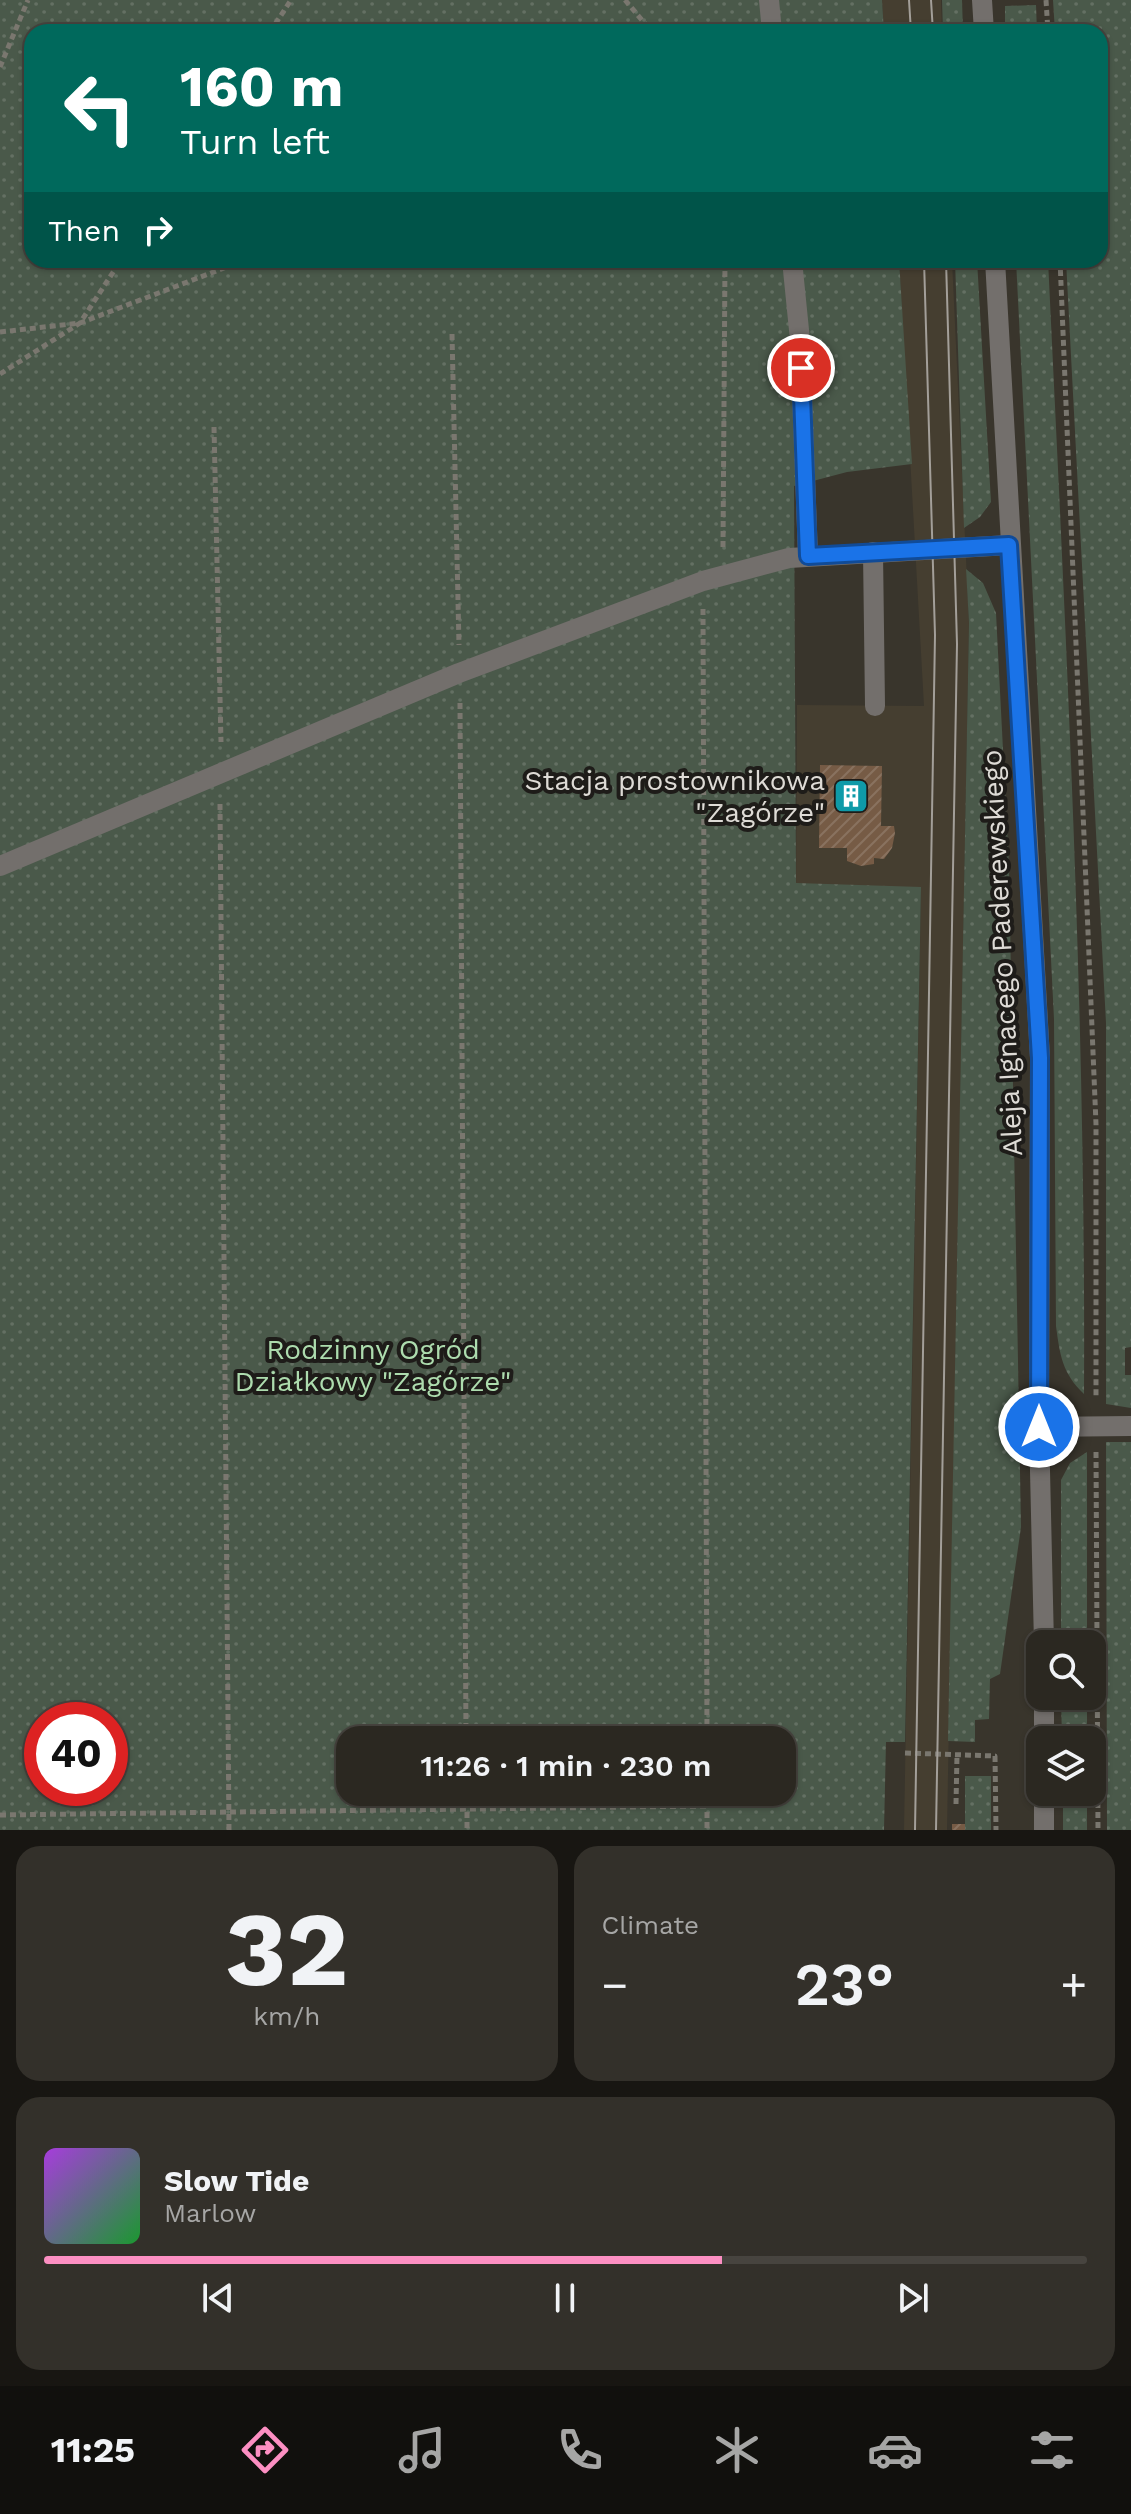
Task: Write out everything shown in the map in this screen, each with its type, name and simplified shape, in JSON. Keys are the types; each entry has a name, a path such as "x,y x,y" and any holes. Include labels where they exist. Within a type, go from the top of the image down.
{"street":[{"path":"769,0 771,24"},
{"path":"982,0 984,24"},
{"path":"793,268 800,340 808,556"},
{"name":"Aleja Ignacego Paderewskiego","path":"995,268 1040,1058 1039,1427 1044,1630"},
{"path":"0,866 459,673 713,579 789,558 1009,545"},
{"path":"873,552 875,706"},
{"path":"1039,1427 1131,1426"},
{"path":"1044,1806 1044,1830"}],"path":[{"path":"0,67 28,0"},
{"path":"275,24 291,0"},
{"path":"625,0 645,24"},
{"path":"1046,0 1048,24"},
{"path":"80,323 116,268"},
{"path":"0,374 80,323 224,268"},
{"path":"707,1726 713,579 725,268"},
{"path":"1060,268 1096,1124 1098,1830"},
{"path":"0,332 80,323"},
{"path":"452,334 459,673 466,1726"},
{"path":"214,427 229,1830"},
{"path":"905,1753 995,1756 996,1830"},
{"path":"956,1804 957,1755"},
{"path":"0,1815 707,1806 707,1830"},
{"path":"467,1809 467,1830"}],"shaded area":[{"path":"882,0 941,0 942,24 884,24"},
{"path":"899,268 952,268 969,623 947,1830 904,1830 921,888 796,884 797,705 924,706"}],"green space":[{"name":"Rodzinny Ogród Działkowy \"Zagórze\"","path":"0,0 882,0 884,24 24,24 24,268 900,268 912,464 847,472 794,486 796,883 921,887 905,1742 886,1742 884,1830 0,1830"},
{"path":"942,0 962,0 963,24 943,24"},
{"path":"1053,0 1131,0 1131,1347 1125,1348 1125,1375 1131,1375 1131,1408 1106,1404 1106,1023 1066,268 1108,268 1108,24 1054,24"},
{"path":"1036,5 1037,24 1005,24 1005,6"},
{"path":"955,268 977,268 991,502 980,517 964,528"},
{"path":"1016,268 1048,268 1078,969 1084,1394 1063,1363 1056,1326 1054,1019"},
{"path":"966,569 983,583 996,613 1009,867 1021,1527 1000,1674 990,1679 989,1719 975,1720 975,1742 948,1741 969,623"},
{"path":"1106,1442 1131,1442 1131,1830 1107,1830"},
{"path":"1087,1452 1087,1630 1061,1630 1061,1480 1070,1463"},
{"path":"1061,1710 1087,1710 1087,1726 1062,1726"},
{"path":"965,1776 991,1776 991,1830 965,1830"},
{"path":"1063,1806 1087,1806 1087,1830 1063,1830"}],"building":[{"name":"Stacja prostownikowa \"Zagórze\"","path":"820,765 882,766 881,826 894,826 895,833 892,848 884,859 874,858 874,864 861,866 847,861 847,848 819,848"},
{"path":"952,1824 965,1824 965,1830 952,1830"}],"tram line":[{"path":"909,0 910,24"},
{"path":"931,0 932,24"},
{"path":"915,1830 935,635 924,268"},
{"path":"936,1830 957,644 946,268"}],"place":[{"name":"Stacja prostownikowa \"Zagórze\"","path":"851,796"}],"route":[{"path":"801,368 808,556 1009,545 1040,1058 1039,1427"}]}
